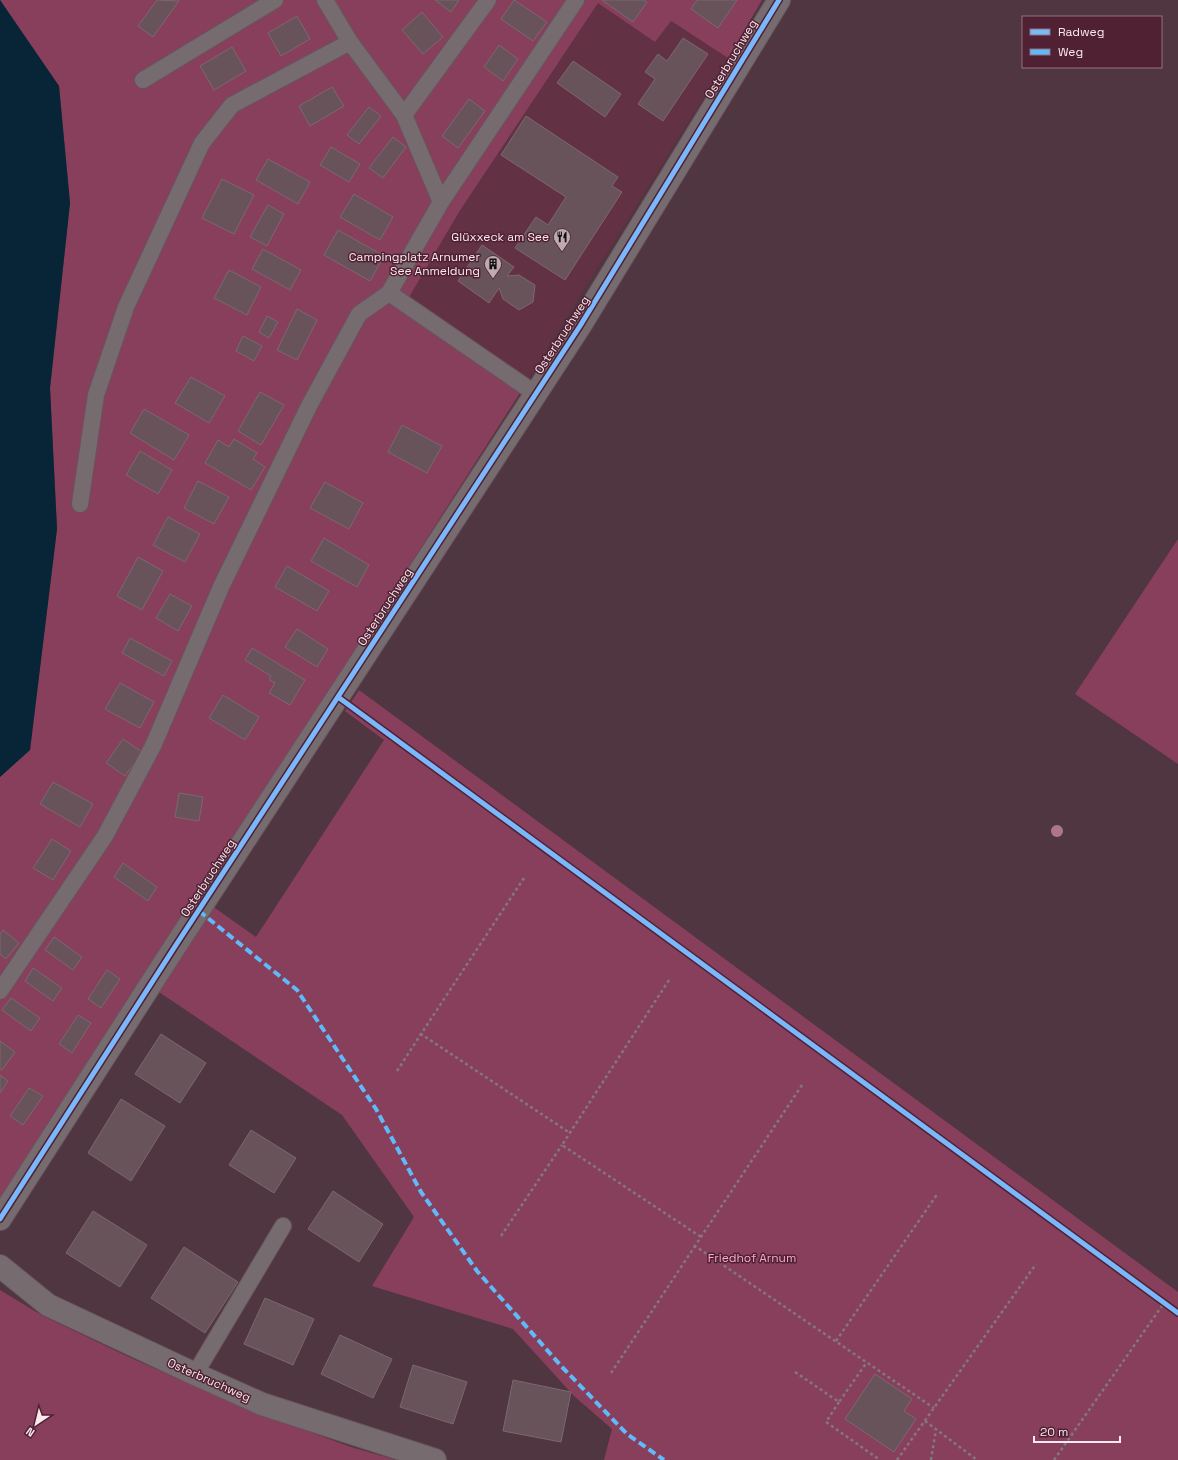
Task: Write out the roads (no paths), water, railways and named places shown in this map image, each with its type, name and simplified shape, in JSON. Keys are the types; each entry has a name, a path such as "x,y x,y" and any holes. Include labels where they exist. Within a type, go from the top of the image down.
{"street":[{"name":"Osterbruchweg","path":"0,1220 174,948 580,326 780,0"},
{"name":"Osterbruchweg","path":"0,1266 48,1305 262,1404 435,1460"}],"lane":[{"path":"143,80 275,0"},
{"path":"325,0 350,42 404,115 440,202"},
{"path":"404,115 488,0"},
{"path":"0,990 105,836 152,746 224,580 309,406 359,314 389,293 440,202 576,0"},
{"path":"80,504 96,394 126,307 202,143 232,105 350,42"},
{"path":"389,293 536,394"},
{"path":"195,1374 283,1226"}],"water":[{"path":"0,0 59,86 70,203 50,388 57,529 30,750 0,777"}],"place":[{"name":"Glüxxeck am See","path":"562,252"},
{"name":"Campingplatz Arnumer See Anmeldung","path":"493,279"}],"park label":[{"name":"Friedhof Arnum","path":"752,1258"}]}
